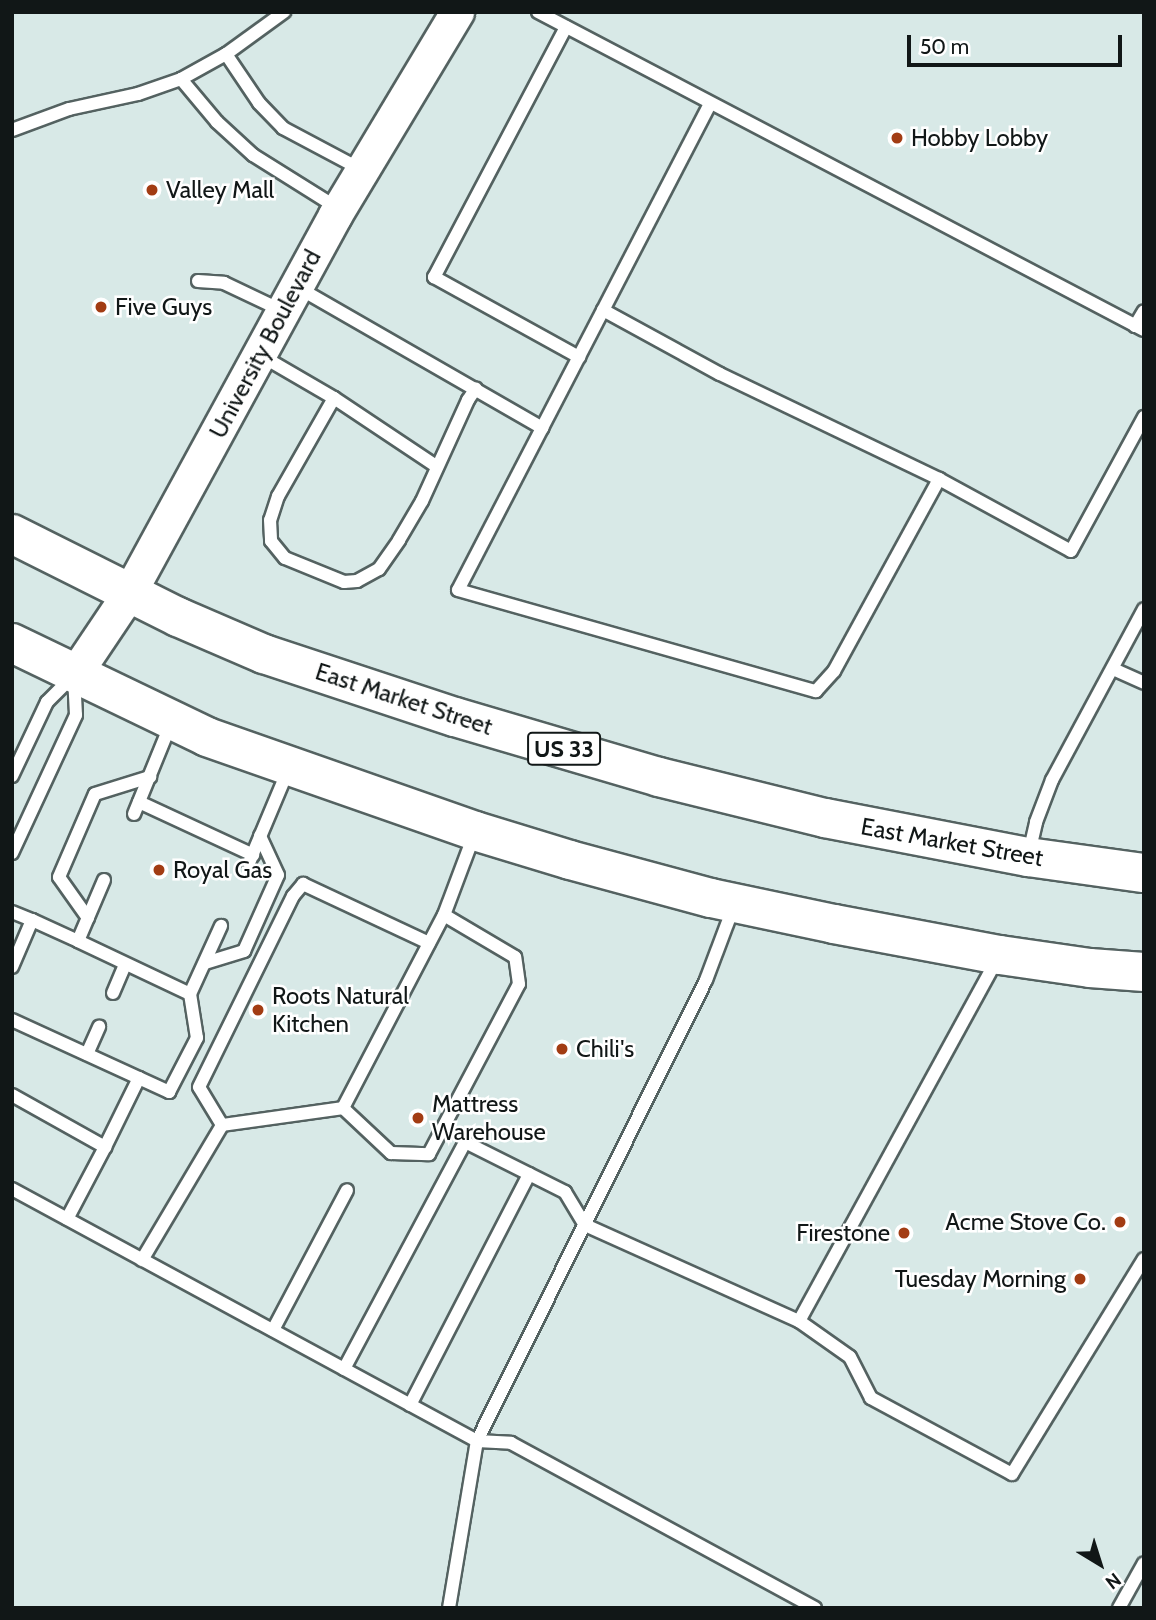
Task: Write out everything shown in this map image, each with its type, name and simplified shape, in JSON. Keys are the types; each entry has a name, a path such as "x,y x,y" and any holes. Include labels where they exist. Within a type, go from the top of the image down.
{"highway":[{"name":"East Market Street","path":"12,534 130,593 264,654 493,728 659,777 825,818 1028,857 1144,873"},
{"path":"12,643 172,722 289,768 475,831 640,880 735,903 1000,955 1090,968 1144,972"}],"main road":[{"name":"University Boulevard","path":"74,675 130,593 339,209 457,12"}],"lane":[{"path":"12,130 69,109 138,94 181,79 226,54 284,12"},
{"path":"538,12 1140,328 1144,311"},
{"path":"566,27 434,277 579,357"},
{"path":"226,54 259,103 283,128 362,170"},
{"path":"181,79 217,121 253,155 339,209"},
{"path":"710,104 458,590 816,691 834,671 939,479"},
{"path":"198,281 224,283 290,299 477,388 542,428"},
{"path":"603,310 720,374 939,479 1071,551 1144,417"},
{"path":"260,355 334,398 436,466"},
{"path":"334,398 278,496 270,520 271,541 285,558 344,582 357,581 379,569 422,501 436,466 477,388"},
{"path":"1028,857 1036,822 1052,780 1144,609"},
{"path":"1113,669 1144,683"},
{"path":"12,776 47,702 74,675"},
{"path":"12,853 76,715 74,675"},
{"path":"172,722 136,808 251,859 289,768"},
{"path":"88,918 59,877 95,794 150,777"},
{"path":"343,1108 444,915 475,831"},
{"path":"205,963 244,951 278,875 260,836"},
{"path":"78,941 104,880"},
{"path":"222,1125 199,1087 293,896 303,884 429,943"},
{"path":"449,1608 477,1441 706,980 735,903"},
{"path":"12,912 190,994"},
{"path":"343,1108 391,1153 429,1154 519,984 515,957 444,915"},
{"path":"12,967 32,920"},
{"path":"12,1020 169,1092 197,1038 190,994 221,926"},
{"path":"799,1321 1000,955"},
{"path":"113,993 125,965"},
{"path":"87,1054 99,1027"},
{"path":"67,1219 139,1078"},
{"path":"12,1095 105,1147"},
{"path":"222,1125 343,1108"},
{"path":"142,1260 222,1125"},
{"path":"344,1368 465,1142 565,1192 585,1225 799,1321 850,1357 870,1398 1012,1474 1144,1259"},
{"path":"410,1405 529,1174"},
{"path":"12,1189 477,1441 511,1443 815,1608"},
{"path":"273,1330 347,1190"},
{"path":"1119,1608 1144,1563"}],"place":[{"name":"Hobby Lobby","path":"897,138"},
{"name":"Valley Mall","path":"152,190"},
{"name":"Five Guys","path":"101,307"},
{"name":"Royal Gas","path":"159,870"},
{"name":"Roots Natural Kitchen","path":"258,1010"},
{"name":"Chili's","path":"562,1049"},
{"name":"Mattress Warehouse","path":"418,1118"},
{"name":"Acme Stove Co.","path":"1120,1222"},
{"name":"Firestone","path":"904,1233"},
{"name":"Tuesday Morning","path":"1080,1279"}]}
